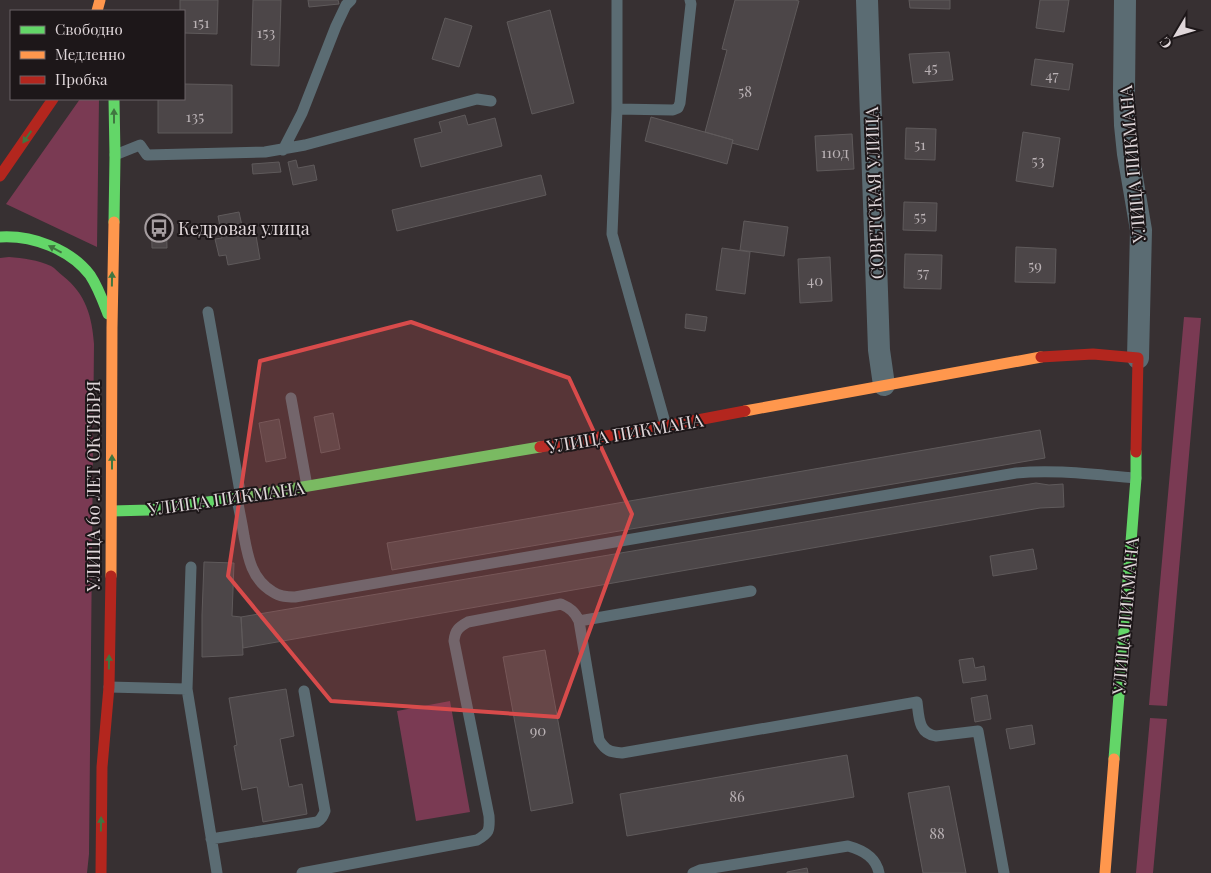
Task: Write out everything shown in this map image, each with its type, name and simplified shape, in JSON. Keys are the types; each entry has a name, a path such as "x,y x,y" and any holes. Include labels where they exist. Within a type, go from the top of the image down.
{"street":[{"name":"СОВЕТСКАЯ УЛИЦА","path":"867,0 879,350 884,385"},
{"name":"УЛИЦА ПИКМАНА","path":"1105,873 1136,478 1141,230 1125,125 1125,0"},
{"path":"0,176 52,100"},
{"name":"УЛИЦА 60 ЛЕТ ОКТЯБРЯ","path":"100,873 102,767 108,687 112,510 114,100"},
{"path":"0,237 18,236 42,242 79,264 97,287 112,328"},
{"name":"УЛИЦА ПИКМАНА","path":"112,510 168,508 306,486 666,426 1048,356 1093,354 1138,358"}],"lane":[{"path":"283,150 302,112 336,26 346,5 351,0"},
{"path":"617,0 617,109 612,234 666,426"},
{"path":"617,109 673,110 678,108 690,0"},
{"path":"115,156 140,145 147,155 283,150 477,99 491,101"},
{"path":"208,312 248,560 253,572 262,584 282,596 295,597 1016,473 1036,471 1136,478"},
{"path":"291,398 306,486"},
{"path":"191,567 187,689 217,873"},
{"path":"579,621 751,590"},
{"path":"302,873 477,840 487,834 490,827 489,816 454,641 455,634 460,626 468,622 561,604 576,613 579,621 599,740 604,748 612,752 622,753 917,702 922,728 925,733 936,736 978,731 1004,873"},
{"path":"108,687 187,689"},
{"path":"212,839 317,822 323,816 324,811 304,691"},
{"path":"693,873 700,870 848,846 860,849 870,856 878,867 879,873"}],"highlighted area":[{"path":"411,322 569,378 632,514 558,717 331,701 228,576 260,361"}],"shaded area":[{"path":"79,100 99,100 97,247 6,204"},
{"path":"9,257 41,262 56,269 71,283 82,298 89,315 93,334 89,854 87,873 0,873 0,258"},
{"path":"1184,317 1201,318 1167,706 1149,705"},
{"path":"450,701 470,812 416,821 397,711"},
{"path":"1150,718 1167,719 1153,873 1136,873"}],"building":[{"path":"180,0 218,0 217,34 185,33 185,10 180,10"},
{"path":"253,0 281,0 279,66 251,65"},
{"path":"308,0 338,0 339,4 309,7"},
{"path":"735,0 799,1 758,150 732,143 733,140 705,132 727,50 722,49"},
{"path":"909,0 950,0 950,9 910,8"},
{"path":"1040,0 1069,0 1064,32 1036,28"},
{"path":"550,10 574,103 532,114 507,22"},
{"path":"445,18 472,26 459,67 432,59"},
{"path":"949,52 953,80 913,83 909,54"},
{"path":"1035,59 1073,64 1069,90 1031,85"},
{"path":"185,84 232,85 232,133 158,133 158,100 185,100"},
{"path":"465,115 468,125 495,118 502,146 421,167 414,139 442,132 439,122"},
{"path":"651,117 733,140 727,164 645,141"},
{"path":"906,128 936,129 935,160 905,159"},
{"path":"1023,132 1060,138 1053,187 1016,181"},
{"path":"852,134 854,169 817,171 815,136"},
{"path":"296,160 298,168 314,165 317,180 293,185 288,162"},
{"path":"279,162 281,172 253,174 252,164"},
{"path":"541,175 546,195 397,231 392,210"},
{"path":"904,202 937,203 936,231 903,230"},
{"path":"239,212 242,226 254,224 260,259 228,265 226,255 219,256 215,239 222,238 218,216"},
{"path":"166,214 167,248 152,248 151,215"},
{"path":"744,221 788,227 784,256 740,250"},
{"path":"1016,247 1056,249 1055,283 1015,282"},
{"path":"722,248 750,252 745,294 716,290"},
{"path":"905,254 942,255 941,289 904,288"},
{"path":"830,257 832,301 800,303 798,259"},
{"path":"686,314 707,317 705,331 685,328"},
{"path":"333,413 340,449 321,453 314,417"},
{"path":"279,419 286,458 266,462 259,423"},
{"path":"1040,430 1045,458 392,570 387,543"},
{"path":"1036,483 1049,485 1063,484 1064,507 1040,508 243,648 241,617"},
{"path":"1033,549 1037,569 993,576 990,556"},
{"path":"204,562 234,563 232,616 241,617 243,655 202,657"},
{"path":"545,650 573,803 531,811 503,657"},
{"path":"973,658 975,668 984,666 986,680 963,683 959,660"},
{"path":"286,689 294,736 280,739 289,787 302,784 307,814 263,822 257,787 242,790 234,746 237,745 229,698"},
{"path":"987,695 991,719 975,722 971,698"},
{"path":"1032,725 1035,744 1010,749 1006,729"},
{"path":"847,755 854,797 627,836 620,794"},
{"path":"949,786 966,873 923,873 908,793"},
{"path":"807,868 808,873 787,873 787,872"}],"traffic: fast":[{"path":"114,100 114,222"},
{"path":"0,237 25,238 37,241 50,245 72,258 90,275 108,314"},
{"path":"112,511 149,510 237,498 540,447"},
{"path":"1114,759 1136,478 1136,452"}],"traffic: slow":[{"path":"97,10 100,0"},
{"path":"111,576 114,222"},
{"path":"745,411 1041,357"},
{"path":"1105,873 1114,759"}],"traffic: jam":[{"path":"0,176 52,100"},
{"path":"1041,357 1093,354 1138,358 1136,452"},
{"path":"540,447 745,411"},
{"path":"101,873 102,767 109,687 111,576"}],"place":[{"name":"Кедровая улица","path":"159,228"}]}
